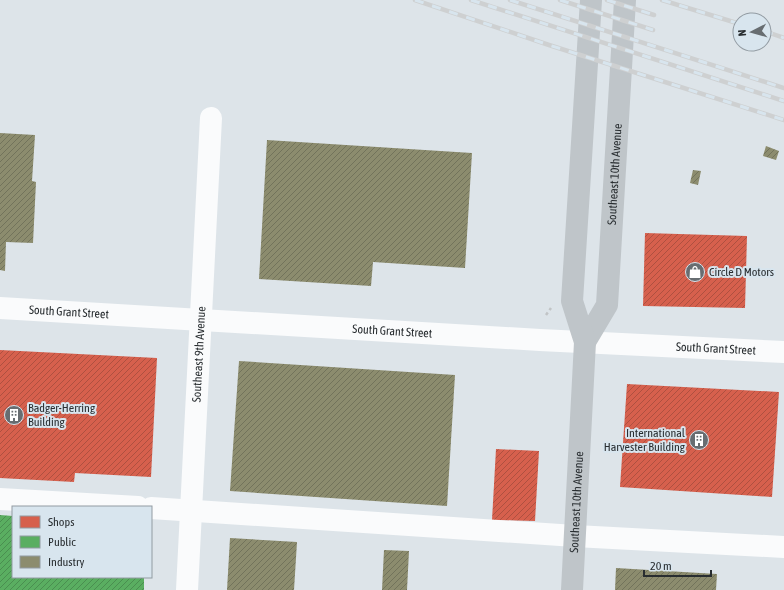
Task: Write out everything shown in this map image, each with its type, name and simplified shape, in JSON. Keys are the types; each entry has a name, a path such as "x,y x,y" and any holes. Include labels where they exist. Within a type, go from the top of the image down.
{"main road":[{"name":"Southeast 10th Avenue","path":"572,590 585,342 572,301 591,0"},
{"name":"Southeast 10th Avenue","path":"585,342 607,306 625,0"}],"street":[{"name":"Southeast 9th Avenue","path":"187,590 212,118"},
{"name":"South Grant Street","path":"0,308 533,340 784,352"},
{"path":"0,500 118,506"},
{"path":"152,508 575,536 784,547"}],"building: Shops":[{"path":"645,233 747,236 745,308 643,306"},
{"path":"0,350 157,358 151,477 75,473 74,482 0,478"},
{"name":"International Harvester Building","path":"627,384 779,392 772,497 620,487"},
{"path":"496,449 539,451 535,521 492,520"}],"building: Public":[{"path":"0,515 12,516 12,578 144,578 144,590 0,590"}],"building: Industry":[{"path":"0,133 35,135 32,181 36,182 33,243 6,242 5,271 0,270"},
{"path":"267,140 472,153 465,268 373,262 371,286 259,279"},
{"path":"766,146 779,151 776,160 763,156"},
{"path":"693,170 701,171 698,185 690,183"},
{"path":"239,361 455,375 447,506 230,491"},
{"path":"230,538 297,542 294,590 227,590"},
{"path":"384,550 409,551 407,590 382,590"},
{"path":"616,568 717,574 716,590 615,590"}],"railway":[{"path":"415,0 549,45 784,120"},
{"path":"471,0 784,101"},
{"path":"510,0 784,88"},
{"path":"560,0 653,30"},
{"path":"607,0 654,15"},
{"path":"662,0 732,22"},
{"path":"772,34 784,38"}],"place":[{"name":"Circle D Motors","path":"695,272"},
{"name":"Badger-Herring Building","path":"14,415"},
{"name":"International Harvester Building","path":"699,440"}]}
